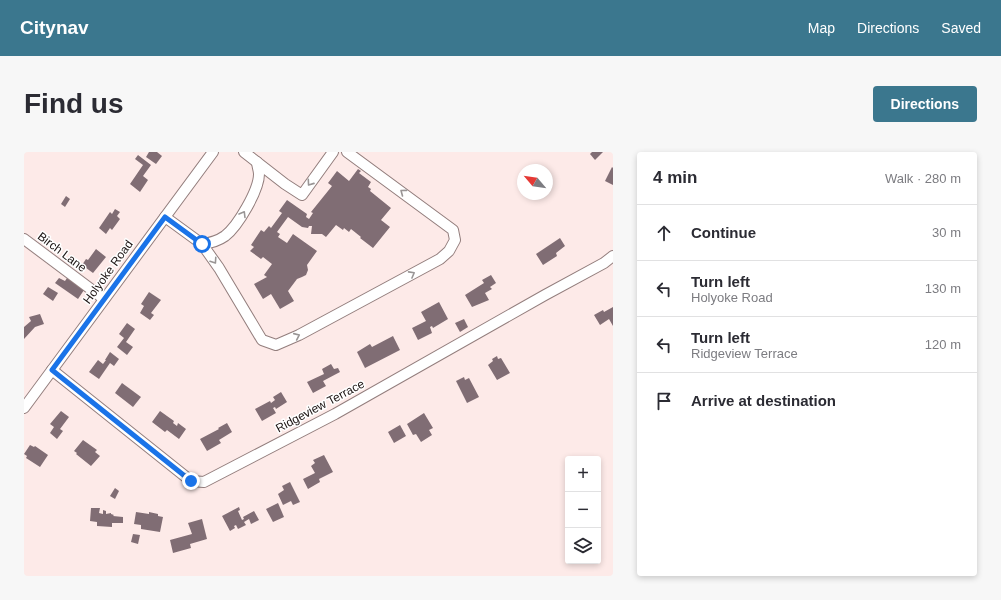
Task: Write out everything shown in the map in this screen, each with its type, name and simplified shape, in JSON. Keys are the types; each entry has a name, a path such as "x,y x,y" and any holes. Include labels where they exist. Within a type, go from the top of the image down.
{"street":[{"name":"Holyoke Road","path":"24,408 213,152"},
{"path":"244,152 285,184 302,195 333,152"},
{"path":"165,217 202,244 219,268 262,340 276,345 299,335 440,259 449,250 455,240 453,230 347,152"},
{"path":"202,244 214,242 225,236 234,228 244,213 255,190 259,174 257,162"},
{"name":"Birch Lane","path":"24,239 104,299"},
{"name":"Ridgeview Terrace","path":"52,370 191,481 204,482 263,450 335,414 604,263 613,256"}],"building":[{"path":"149,152 157,152 162,156 156,164 146,157"},
{"path":"592,152 603,152 595,160 590,154"},
{"path":"138,155 151,165 143,176 148,180 140,192 130,184 143,165 135,159"},
{"path":"612,167 613,168 613,185 605,181"},
{"path":"358,169 361,171 359,173 371,182 368,187 371,189 370,191 391,208 381,220 390,227 373,248 351,229 349,232 336,225 326,237 322,234 311,234 312,226 309,226 308,228 302,227 288,217 277,232 280,234 278,237 287,243 293,234 317,251 307,265 308,270 306,275 297,279 288,291 294,301 280,309 271,294 263,299 254,284 267,277 264,275 272,264 263,257 261,259 250,251 254,247 251,245 261,230 264,232 269,226 271,228 282,213 279,211 287,200 307,214 306,217 309,219 313,213 311,212 332,186 328,183 337,171 349,181"},
{"path":"66,196 70,199 65,207 61,204"},
{"path":"115,209 120,212 117,216 120,219 112,230 110,228 106,234 99,228 110,212 112,214"},
{"path":"560,238 565,246 556,253 557,256 543,265 536,254"},
{"path":"96,249 106,257 93,273 82,265 86,259 88,260"},
{"path":"491,275 496,283 490,287 492,289 485,293 489,300 472,307 465,295 484,283 482,280"},
{"path":"59,278 65,281 67,278 84,290 78,299 55,283"},
{"path":"48,287 58,293 53,301 43,294"},
{"path":"149,292 161,300 151,313 154,315 150,320 140,313 144,306 141,304"},
{"path":"439,302 448,319 433,328 432,326 430,327 432,333 418,340 412,328 426,321 421,312"},
{"path":"613,307 613,326 609,319 600,325 594,315"},
{"path":"40,314 44,324 35,327 24,339 24,327 31,321 29,317"},
{"path":"464,319 468,327 460,332 455,323"},
{"path":"127,323 135,329 126,342 133,347 127,355 117,347 124,338 119,334"},
{"path":"393,336 400,350 365,368 357,352 370,344 372,347"},
{"path":"110,352 119,359 114,366 110,363 99,379 89,372 98,360 103,364"},
{"path":"497,356 498,359 501,358 510,373 497,380 488,365 493,361 492,359"},
{"path":"331,364 334,369 338,368 340,372 323,381 326,386 313,393 307,382 324,374 322,369"},
{"path":"464,377 465,380 469,378 479,397 467,403 456,381"},
{"path":"122,383 141,397 133,407 115,393"},
{"path":"281,392 287,402 276,409 275,407 273,408 276,413 262,421 255,409 270,401 271,403 275,400 273,397"},
{"path":"61,411 69,417 60,429 63,431 57,439 50,433 54,427 50,424"},
{"path":"160,411 174,421 173,423 177,426 178,423 186,429 179,439 167,430 165,432 152,422"},
{"path":"424,413 433,428 429,430 432,435 421,442 416,434 413,435 407,424"},
{"path":"227,423 232,432 219,440 221,443 207,451 200,439"},
{"path":"400,425 406,436 394,443 388,432"},
{"path":"83,440 97,450 95,452 100,456 91,466 74,451"},
{"path":"30,445 35,446 48,455 40,467 26,458 27,456 24,454"},
{"path":"324,455 333,472 319,479 320,482 308,489 303,479 315,473 311,466 315,463 313,460"},
{"path":"290,482 300,502 293,505 291,501 283,505 278,494 284,490 282,486"},
{"path":"115,488 119,491 115,499 110,496"},
{"path":"278,503 284,517 273,522 266,509"},
{"path":"239,507 240,510 238,511 242,520 244,519 243,517 254,511 259,520 251,524 249,519 244,522 246,525 238,529 236,525 234,526 235,528 230,531 222,516"},
{"path":"91,508 100,508 99,513 103,514 103,510 106,511 106,514 111,513 114,515 113,516 123,517 123,523 112,523 112,527 97,526 97,522 90,521"},
{"path":"136,512 149,514 149,512 163,517 160,532 141,529 141,525 134,524"},
{"path":"202,519 207,539 190,544 191,548 173,553 170,540 192,534 188,523"},
{"path":"133,534 140,535 138,544 131,542"}],"route":[{"path":"191,481 52,370 165,217 202,244"}]}
